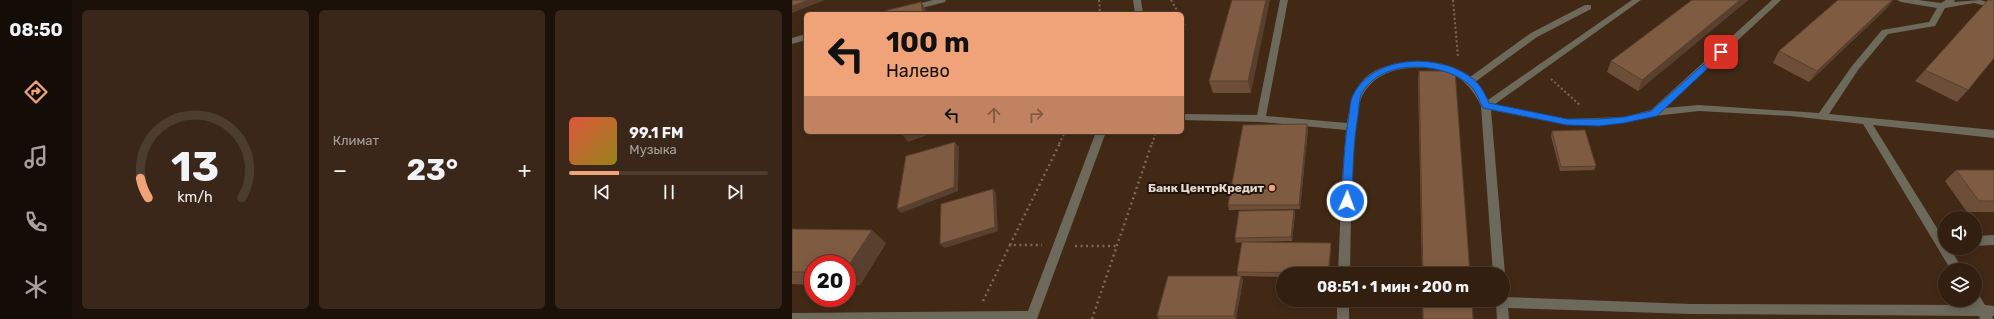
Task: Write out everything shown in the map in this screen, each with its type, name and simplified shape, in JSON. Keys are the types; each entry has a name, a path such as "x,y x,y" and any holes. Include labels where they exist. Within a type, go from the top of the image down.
{"street":[{"path":"897,12 942,0"},
{"path":"1138,0 1139,12"},
{"path":"1261,119 1284,0"},
{"path":"1486,106 1637,0"},
{"path":"1654,114 1777,0"},
{"path":"1901,0 1942,6 1974,1 1994,6"},
{"path":"1822,116 1855,68 1885,32 1932,24 1942,6 1951,0"},
{"path":"1470,81 1534,35 1588,6"},
{"path":"792,41 804,38"},
{"path":"1344,267 1349,142 1356,96 1362,86 1371,78 1388,69 1409,64 1439,66 1459,74 1470,81 1479,90 1486,106 1498,267"},
{"path":"1486,106 1567,122 1624,120 1699,108 1822,116 1992,134 1994,124"},
{"path":"1184,117 1261,119 1352,127"},
{"path":"1866,121 1938,234"},
{"path":"792,319 1031,318 1100,134"},
{"path":"1982,241 1994,240"},
{"path":"1510,301 1690,309 1988,314"},
{"path":"1343,307 1343,319"},
{"path":"1502,307 1503,319"}],"path":[{"path":"1099,0 1100,12"},
{"path":"1171,0 1178,12"},
{"path":"1453,0 1459,74"},
{"path":"1540,69 1599,122"},
{"path":"1010,246 1064,134"},
{"path":"1092,319 1155,134"}],"building":[{"path":"792,0 809,0 792,6"},
{"path":"1232,0 1266,0 1248,81 1209,81"},
{"path":"1692,0 1740,0 1642,80 1611,61"},
{"path":"1838,0 1892,0 1817,71 1779,51"},
{"path":"1988,0 1994,0 1994,58 1968,90 1925,70"},
{"path":"921,2 923,12 883,12"},
{"path":"1419,71 1455,71 1469,267 1423,267"},
{"path":"1307,124 1299,205 1228,205 1243,125"},
{"path":"1585,130 1596,166 1561,167 1552,131"},
{"path":"955,142 954,187 897,209 906,156"},
{"path":"1956,170 1994,170 1994,201 1979,201"},
{"path":"993,189 995,227 940,244 941,204"},
{"path":"1294,210 1291,237 1235,238 1239,211"},
{"path":"792,229 872,230 856,255 804,255 804,272 792,272"},
{"path":"1242,242 1331,243 1329,267 1276,267 1276,272 1237,272"},
{"path":"1168,276 1241,276 1234,316 1157,316"},
{"path":"1423,307 1472,307 1473,319 1423,319"}],"place":[{"name":"Банк ЦентрКредит","path":"1272,188"}],"route":[{"path":"1347,201 1349,142 1356,96 1362,86 1371,78 1388,69 1409,64 1439,66 1459,74 1470,81 1479,90 1486,106 1567,122 1599,122 1624,120 1654,114 1721,52"}]}
